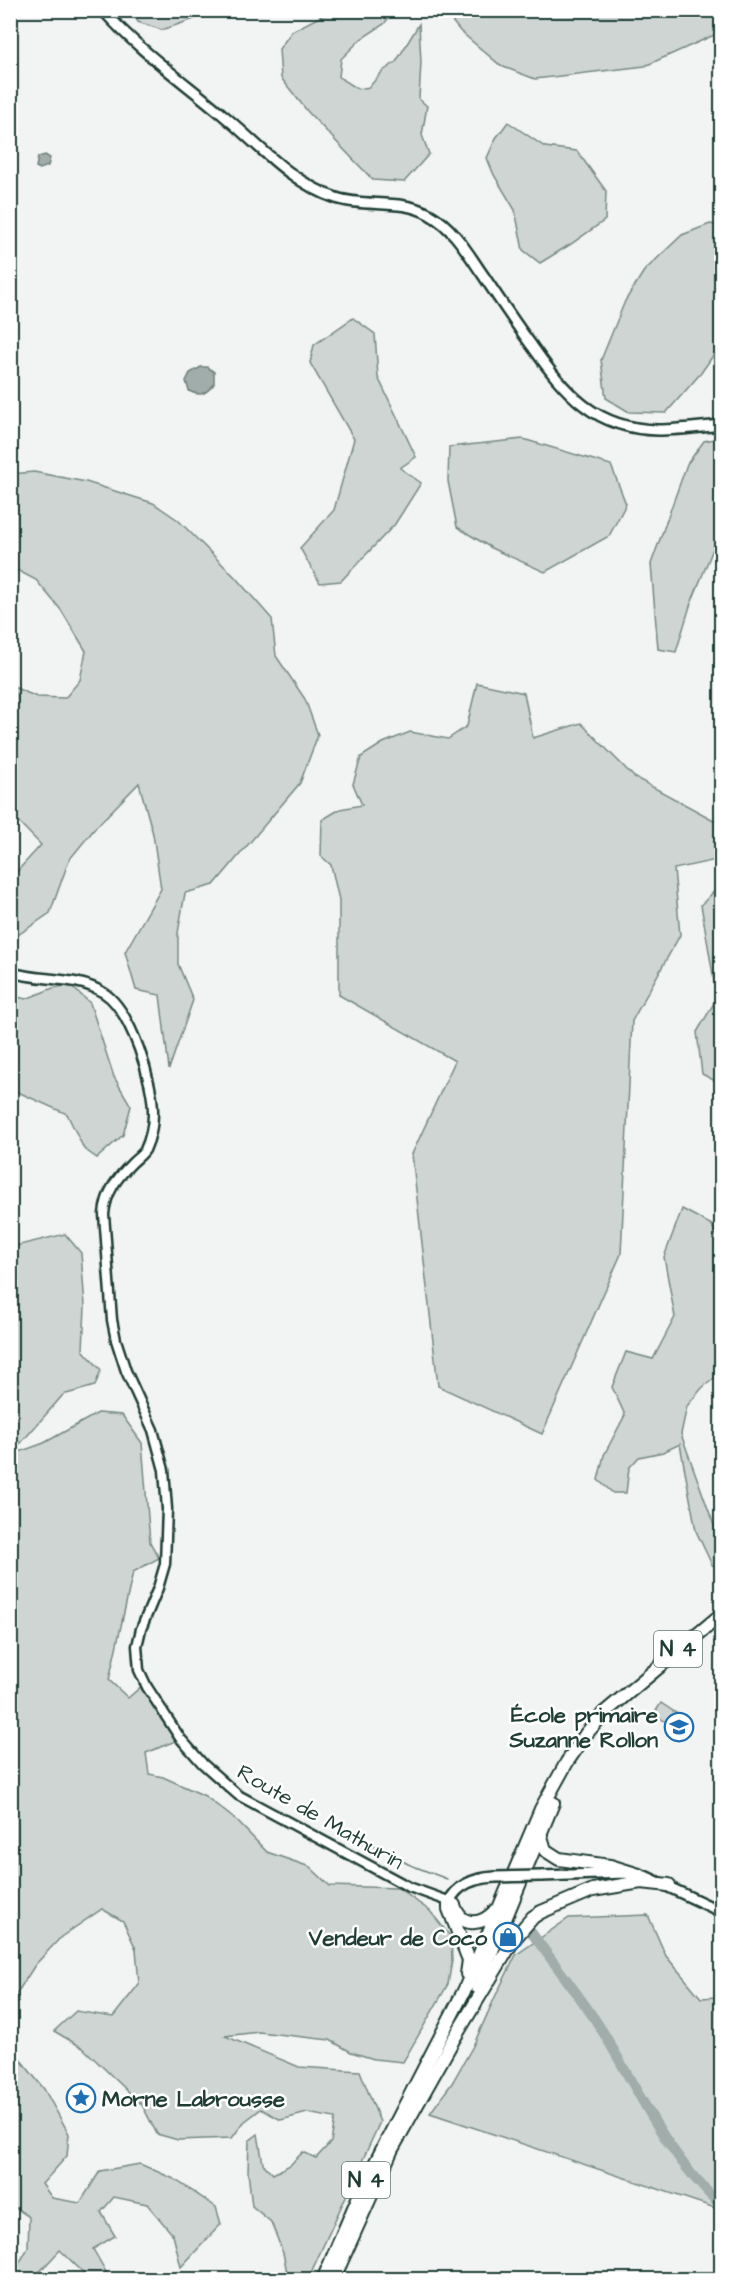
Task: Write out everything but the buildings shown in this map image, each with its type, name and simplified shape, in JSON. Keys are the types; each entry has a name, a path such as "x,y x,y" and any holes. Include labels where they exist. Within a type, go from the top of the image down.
{"highway":[{"name":"N 4","path":"333,2280 392,2150 453,2040 493,1951 547,1815 570,1769 599,1728 722,1616"},
{"name":"N 4","path":"323,2280 362,2188 449,2022 479,1959 540,1809 567,1762 604,1713 635,1685 722,1616"},
{"path":"540,1833 545,1850 553,1857 603,1871 625,1869 636,1879"},
{"path":"593,1890 599,1884 603,1871"},
{"path":"453,2040 513,1939 541,1912 593,1890 636,1879 669,1885"},
{"path":"453,1898 456,1913 474,1923 488,1919 498,1908"},
{"path":"449,2022 470,1965 449,1909 453,1898"}],"main road":[{"path":"103,10 141,49 176,75 298,179 337,199 414,208 429,214 443,224 466,248 556,380 576,401 591,412 628,426 658,430 722,425"},
{"path":"453,1898 478,1879 495,1877 603,1871 636,1879"},
{"path":"669,1885 722,1912"}],"street":[{"name":"Route de Mathurin","path":"10,972 77,982 106,994 123,1013 134,1039 152,1098 152,1127 144,1152 113,1185 106,1197 104,1214 112,1320 116,1340 126,1371 157,1440 164,1470 167,1542 165,1564 137,1646 139,1670 147,1687 180,1738 203,1764 238,1795 409,1887 453,1898"}],"shaded area":[{"path":"131,11 218,11 162,30 138,22"},
{"path":"331,11 394,11 384,24 361,39 341,59 339,77 358,89 369,87 383,71 396,62 419,24 421,62 419,99 427,106 422,135 429,154 404,182 373,180 308,112 281,78 279,49 292,31"},
{"path":"444,11 721,11 721,32 645,66 535,79 501,66 460,31"},
{"path":"508,122 545,147 577,151 606,191 605,220 540,263 523,250 515,210 494,175 487,158 496,138"},
{"path":"45,155 50,158 48,166 40,169 36,167 38,157"},
{"path":"710,224 721,226 721,344 701,373 666,413 629,412 606,398 601,360 625,301 644,271 682,235"},
{"path":"353,318 375,334 378,377 416,457 400,468 421,483 395,524 341,581 320,583 300,548 334,510 354,439 310,363 314,345"},
{"path":"201,367 207,367 214,372 214,384 205,392 196,394 189,391 186,381 190,373"},
{"path":"722,438 721,545 715,544 690,606 676,652 658,649 651,564 687,464 704,441"},
{"path":"523,439 611,465 626,504 609,536 545,572 493,549 457,527 448,481 449,447"},
{"path":"34,472 86,482 153,503 178,520 235,577 272,619 276,656 305,699 318,735 300,783 214,885 185,893 178,933 178,964 193,1000 169,1069 160,995 136,990 125,952 161,889 153,834 139,783 96,827 69,860 50,913 15,937 11,933 11,878 41,845 11,814 11,686 37,697 65,698 80,680 86,651 61,610 36,580 11,567 11,474"},
{"path":"477,683 524,693 533,738 581,723 634,777 721,824 721,859 674,869 680,935 632,1021 621,1254 542,1434 438,1386 412,1154 455,1061 339,995 339,900 331,865 321,856 322,820 340,809 362,805 353,784 361,757 383,743 410,732 448,739 467,726"},
{"path":"721,884 721,1084 702,1074 697,1032 717,998 701,905"},
{"path":"70,985 90,1003 114,1077 131,1106 123,1135 97,1158 84,1149 67,1114 11,1089 10,995 26,999 53,988"},
{"path":"682,1209 712,1225 721,1250 721,1373 702,1388 687,1406 681,1434 719,1539 721,1538 721,1568 712,1565 696,1531 680,1444 663,1452 639,1457 629,1468 626,1493 613,1493 598,1480 604,1455 625,1415 612,1387 626,1352 653,1359 675,1317 664,1257"},
{"path":"65,1234 81,1253 85,1306 83,1350 101,1370 95,1386 63,1395 21,1443 11,1449 11,1247"},
{"path":"98,1413 122,1415 142,1443 150,1542 159,1558 133,1572 109,1680 128,1698 143,1685 178,1740 146,1753 149,1774 163,1777 205,1796 237,1821 267,1852 310,1867 330,1886 398,1888 430,1911 451,1937 452,1961 448,1984 403,2062 374,2059 351,2052 330,2040 259,2032 225,2036 299,2067 360,2071 380,2122 308,2279 285,2279 288,2277 283,2253 271,2222 252,2206 248,2172 249,2141 258,2134 263,2164 273,2174 290,2165 303,2152 316,2158 331,2142 335,2118 307,2113 281,2120 261,2109 244,2122 232,2138 178,2140 157,2134 142,2105 83,2048 54,2031 76,2011 113,2017 139,1984 136,1949 123,1921 102,1909 61,1937 35,1965 17,1993 16,2054 44,2089 69,2134 67,2156 42,2184 52,2198 80,2203 100,2171 140,2164 174,2179 216,2207 221,2224 181,2267 173,2235 147,2204 114,2197 101,2212 115,2236 93,2249 110,2279 90,2279 60,2250 33,2279 10,2279 28,2248 29,2217 10,2204 11,1455 44,1443"},
{"path":"661,1703 679,1715 672,1726 654,1714"},
{"path":"648,1915 666,1956 701,1998 717,1997 719,2029 722,2030 721,2210 430,2113 452,2083 473,2046 516,1955 569,1918"}],"waterway":[{"path":"348,1831 408,1864 447,1879"},
{"path":"531,1932 595,2019 671,2146 686,2167 722,2206"}],"place":[{"name":"École primaire Suzanne Rollon","path":"679,1727"},
{"name":"Vendeur de Coco","path":"508,1937"},
{"name":"Morne Labrousse","path":"81,2098"}]}
